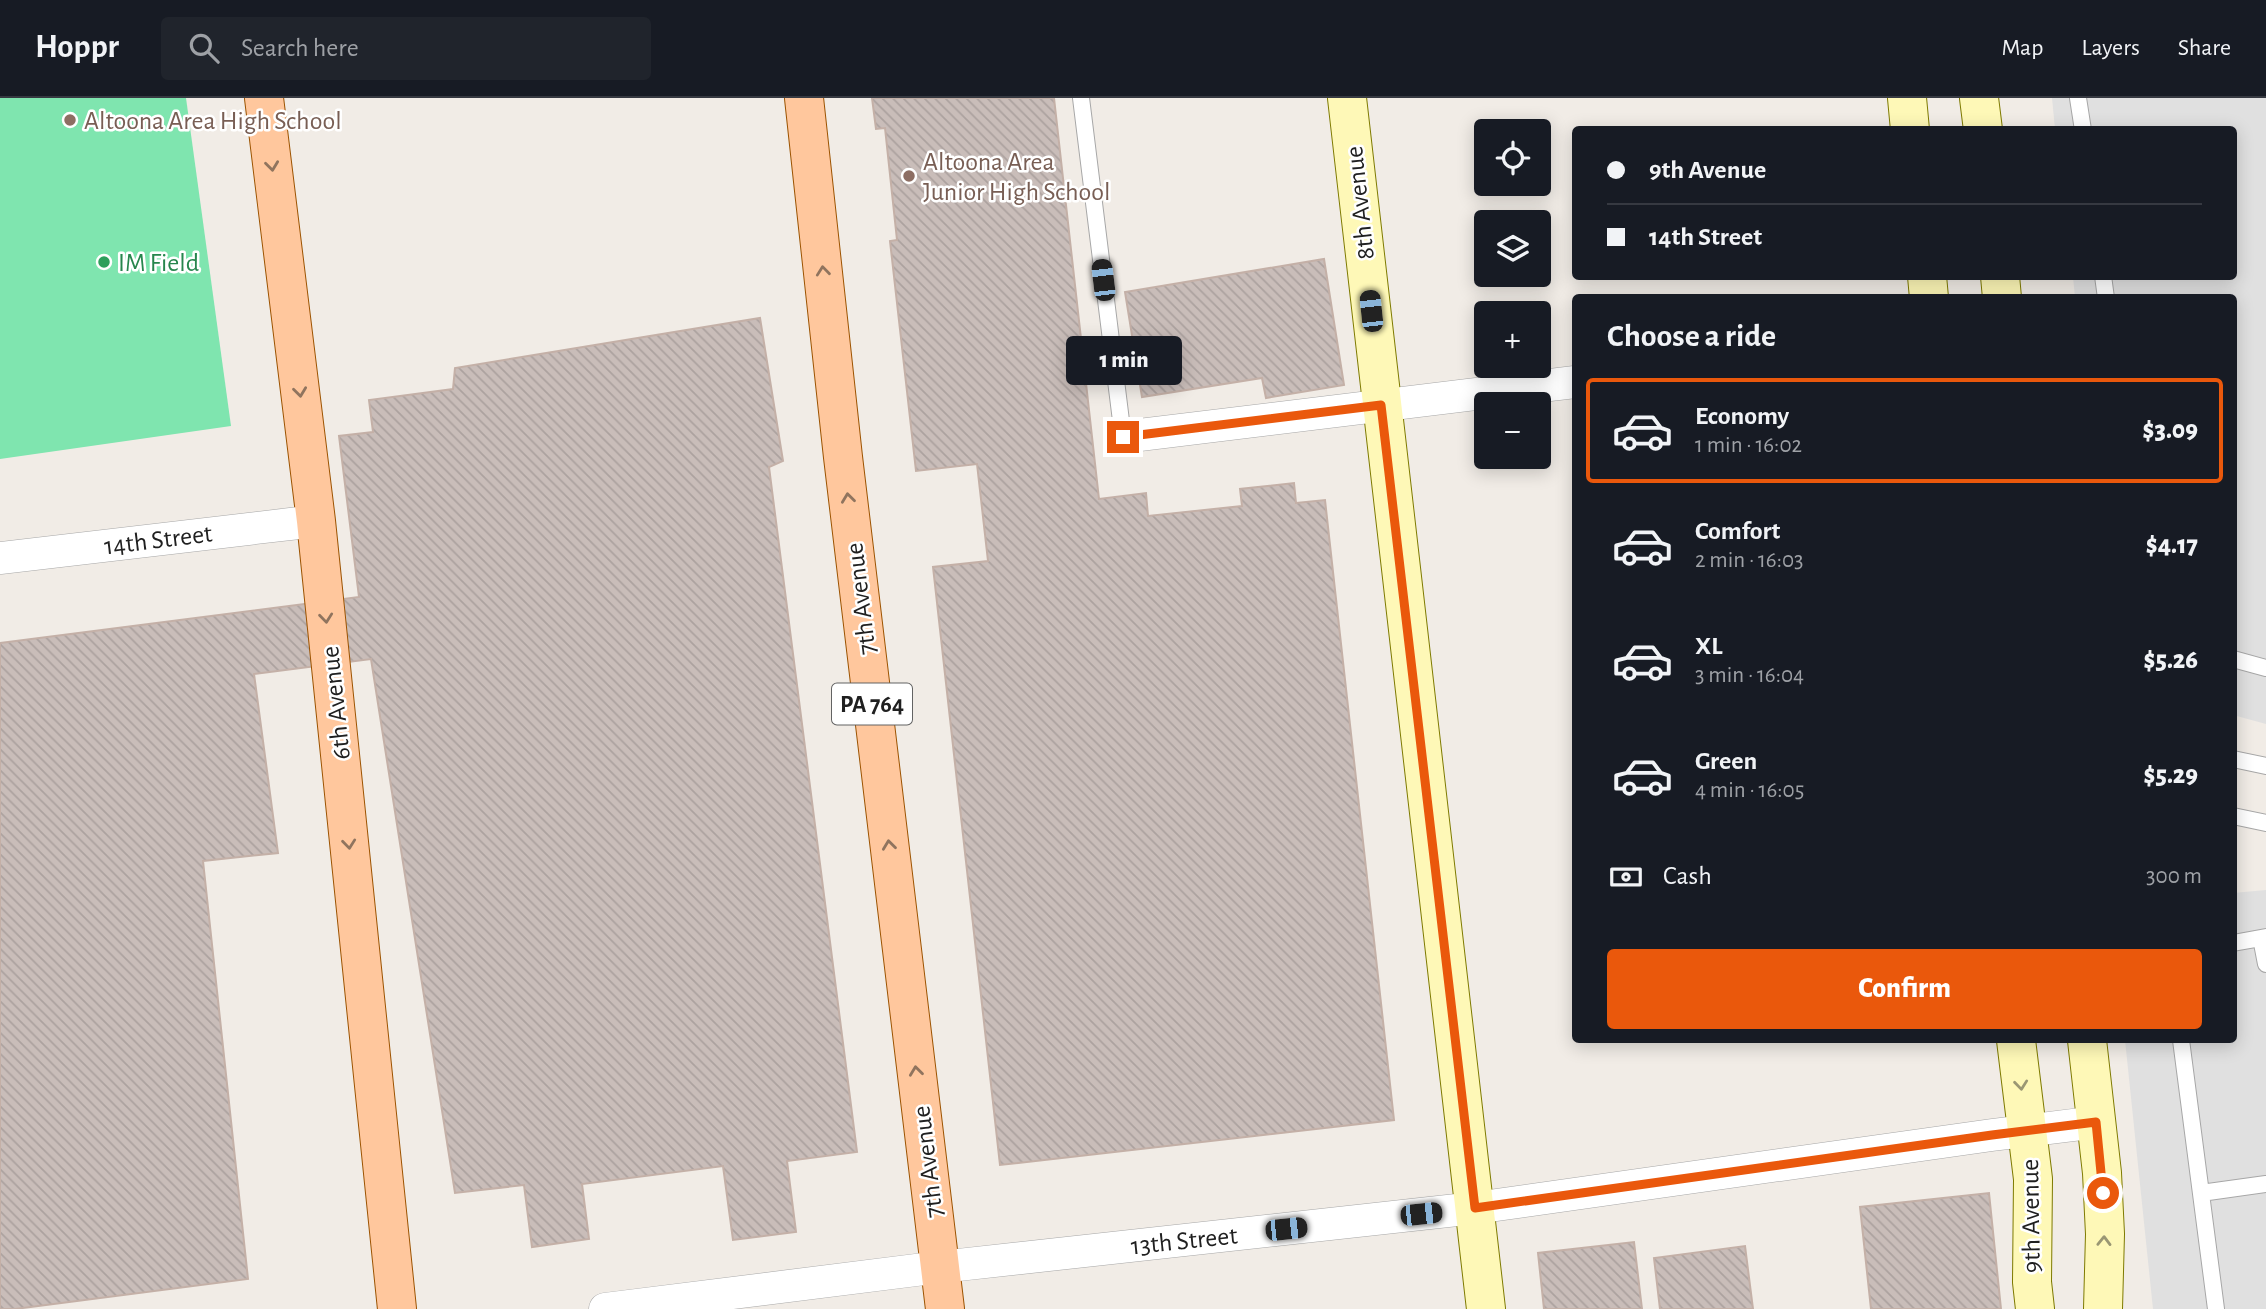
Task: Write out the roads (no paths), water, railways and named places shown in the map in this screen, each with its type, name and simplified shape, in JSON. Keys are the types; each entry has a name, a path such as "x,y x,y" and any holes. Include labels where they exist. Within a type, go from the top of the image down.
{"main road":[{"name":"6th Avenue","path":"264,98 316,521 397,1309"},
{"name":"7th Avenue","path":"804,98 843,457 945,1309"}],"street":[{"name":"8th Avenue","path":"1347,98 1486,1309"},
{"path":"1907,98 1910,126"},
{"path":"1979,98 1982,126"},
{"path":"1123,437 1572,382"},
{"name":"14th Street","path":"0,558 316,521"},
{"name":"9th Avenue","path":"2016,1043 2033,1179 2032,1282 2035,1309"},
{"path":"2087,1043 2102,1172 2105,1234 2103,1309"},
{"name":"13th Street","path":"604,1309 940,1267 1475,1208 2096,1122"}],"lane":[{"path":"1081,98 1123,437"},
{"path":"2078,98 2082,126"},
{"path":"2237,660 2266,668"},
{"path":"2237,760 2266,766"},
{"path":"2237,817 2266,823"},
{"path":"2237,942 2264,938 2266,964"},
{"path":"2181,1043 2216,1309"},
{"path":"2201,1193 2266,1184"}],"place":[{"name":"Altoona Area High School","path":"70,120"},
{"name":"Altoona Area Junior High School","path":"909,176"},
{"name":"IM Field","path":"104,262"}]}
